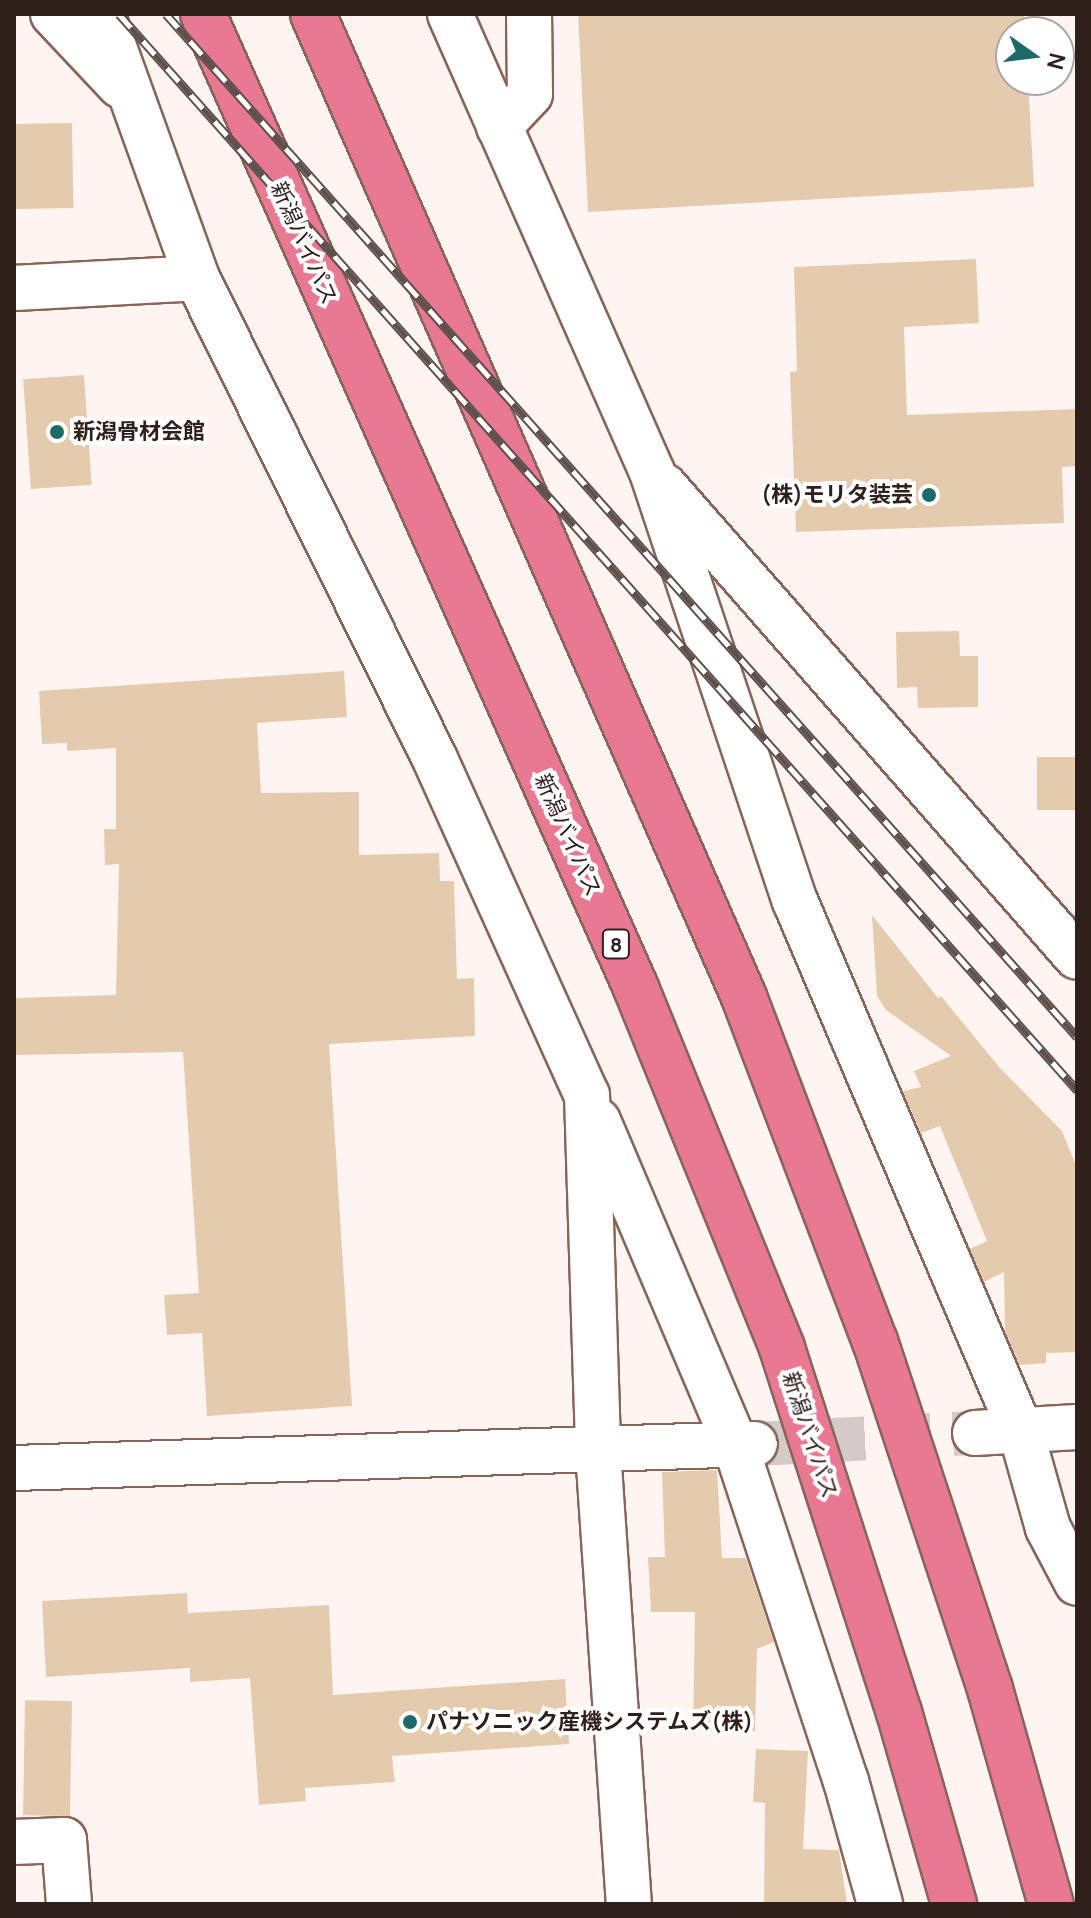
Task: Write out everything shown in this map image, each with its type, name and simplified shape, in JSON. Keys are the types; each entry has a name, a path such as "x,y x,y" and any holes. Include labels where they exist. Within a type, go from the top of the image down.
{"highway":[{"name":"新潟バイパス","path":"203,14 636,988 782,1348 899,1712 954,1904"},
{"path":"313,14 744,997 875,1341 990,1689 1051,1904"}],"street":[{"path":"53,14 132,98"},
{"path":"102,14 197,278 435,759 745,1444 880,1904"},
{"path":"450,14 652,472 795,901 1021,1432 1048,1528 1077,1583"},
{"path":"499,127 530,94 529,14"},
{"path":"14,288 197,278"},
{"path":"652,472 1077,957"},
{"path":"587,1095 598,1451 629,1904"},
{"path":"975,1433 1077,1427"},
{"path":"14,1468 745,1444"},
{"path":"14,1842 64,1840 69,1904"}],"building":[{"path":"578,14 1024,14 995,16 995,96 1029,96 1034,187 588,212"},
{"path":"72,123 73,208 15,209 14,124"},
{"path":"976,259 979,323 904,327 907,415 1077,409 1077,466 1062,467 1064,523 796,532 790,372 797,371 794,267"},
{"name":"新潟骨材会館","path":"84,375 92,485 31,489 23,379"},
{"path":"959,631 960,656 978,656 978,707 918,708 917,687 897,688 896,632"},
{"path":"344,671 347,717 257,723 261,793 359,792 359,855 439,853 440,881 454,881 457,979 474,978 475,1036 329,1044 352,1406 207,1416 202,1333 167,1335 164,1295 199,1293 183,1052 14,1055 14,998 116,995 119,864 105,865 104,829 116,829 116,748 67,751 67,743 42,744 39,691"},
{"path":"1037,757 1077,757 1077,810 1037,810"},
{"path":"872,915 938,998 941,996 1000,1068 1062,1131 1077,1168 1077,1352 1046,1353 1046,1363 1020,1365 1005,1331 1004,1272 984,1282 970,1249 987,1241 940,1126 921,1133 903,1091 921,1087 914,1071 951,1056 886,1010 877,996"},
{"path":"717,1470 722,1558 746,1558 774,1642 757,1649 755,1731 693,1731 695,1612 651,1612 648,1557 665,1557 662,1472"},
{"path":"187,1593 188,1613 329,1605 333,1695 565,1679 569,1744 392,1756 395,1782 305,1788 306,1801 259,1805 250,1678 190,1682 190,1668 46,1677 42,1601"},
{"path":"25,1700 72,1701 70,1816 23,1815"},
{"path":"756,1749 808,1751 803,1849 839,1850 847,1904 764,1904 765,1803 753,1802"}],"tunnel":[{"path":"755,1444 975,1433"}],"railway":[{"path":"119,14 1077,1090"},
{"path":"166,14 1077,1037"}],"place":[{"name":"新潟骨材会館","path":"57,432"},
{"name":"(株)モリタ装芸","path":"929,495"},
{"name":"パナソニック産機システムズ(株)","path":"410,1722"}]}
